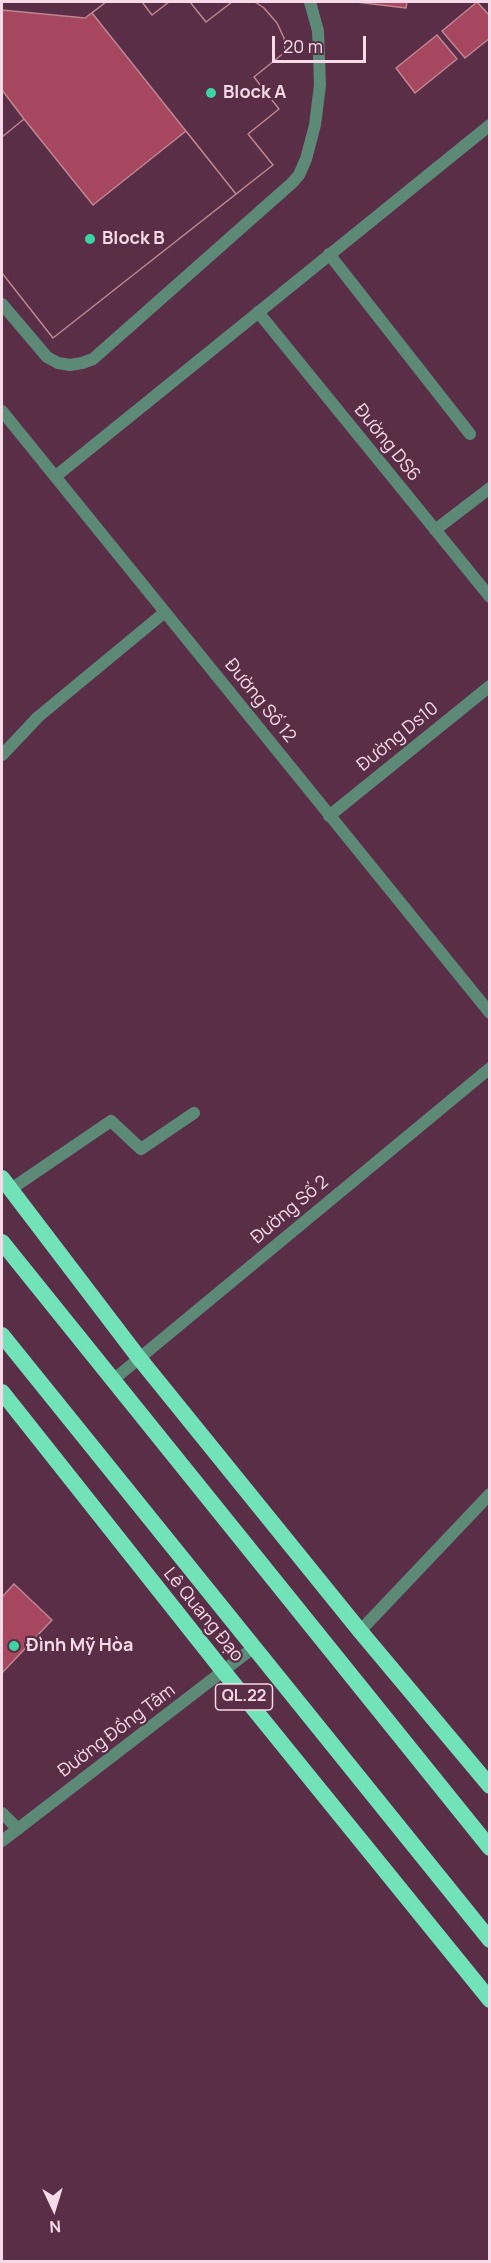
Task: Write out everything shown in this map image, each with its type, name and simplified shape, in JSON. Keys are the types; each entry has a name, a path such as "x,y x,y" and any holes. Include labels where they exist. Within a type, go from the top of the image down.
{"highway":[{"path":"6,1184 139,1358 489,1786"},
{"path":"2,1242 489,1848"},
{"name":"Lê Quang Đạo","path":"2,1335 489,1940"},
{"name":"Lê Quang Đạo","path":"2,1392 489,2000"}],"street":[{"path":"2,304 47,357 58,363 82,363 93,359 292,183 299,175 306,159 315,125 320,85 318,31 310,2"},
{"path":"56,476 489,125"},
{"path":"329,254 470,434"},
{"name":"Đường DS6","path":"258,312 489,597"},
{"name":"Đường Số 12","path":"2,411 489,1013"},
{"path":"435,530 489,488"},
{"path":"2,755 38,717 165,612"},
{"name":"Đường Ds10","path":"329,816 489,686"},
{"name":"Đường Số 2","path":"113,1380 489,1068"},
{"path":"6,1184 111,1120 141,1149 194,1113"},
{"path":"360,1631 489,1494"},
{"name":"Đường Đồng Tâm","path":"2,1841 253,1648"},
{"path":"2,1813 18,1829"}],"building":[{"name":"Block A","path":"106,2 142,2 152,15 169,2 190,2 206,22 232,2 255,2 264,8 277,23 284,38 285,52 254,77 279,109 248,134 273,165 236,194 92,13"},
{"path":"106,2 142,2 152,15 169,2 190,2 206,22 232,2 255,2 264,8 277,23 284,38 285,52 254,77 279,109 248,134 273,165 53,338 2,273 2,10 85,18"},
{"path":"356,2 407,2 406,8"},
{"path":"477,2 490,16 490,38 465,58 442,31"},
{"path":"437,35 457,59 415,93 396,68"},
{"path":"2,90 24,119 2,137"},
{"name":"Block B","path":"24,119 93,205 186,131 236,194 53,338 2,273 2,137"},
{"name":"Đình Mỹ Hòa","path":"14,1584 52,1620 2,1673 2,1597"}],"place":[{"name":"Block A","path":"211,93"},
{"name":"Block B","path":"90,239"},
{"name":"Đình Mỹ Hòa","path":"14,1646"}]}
